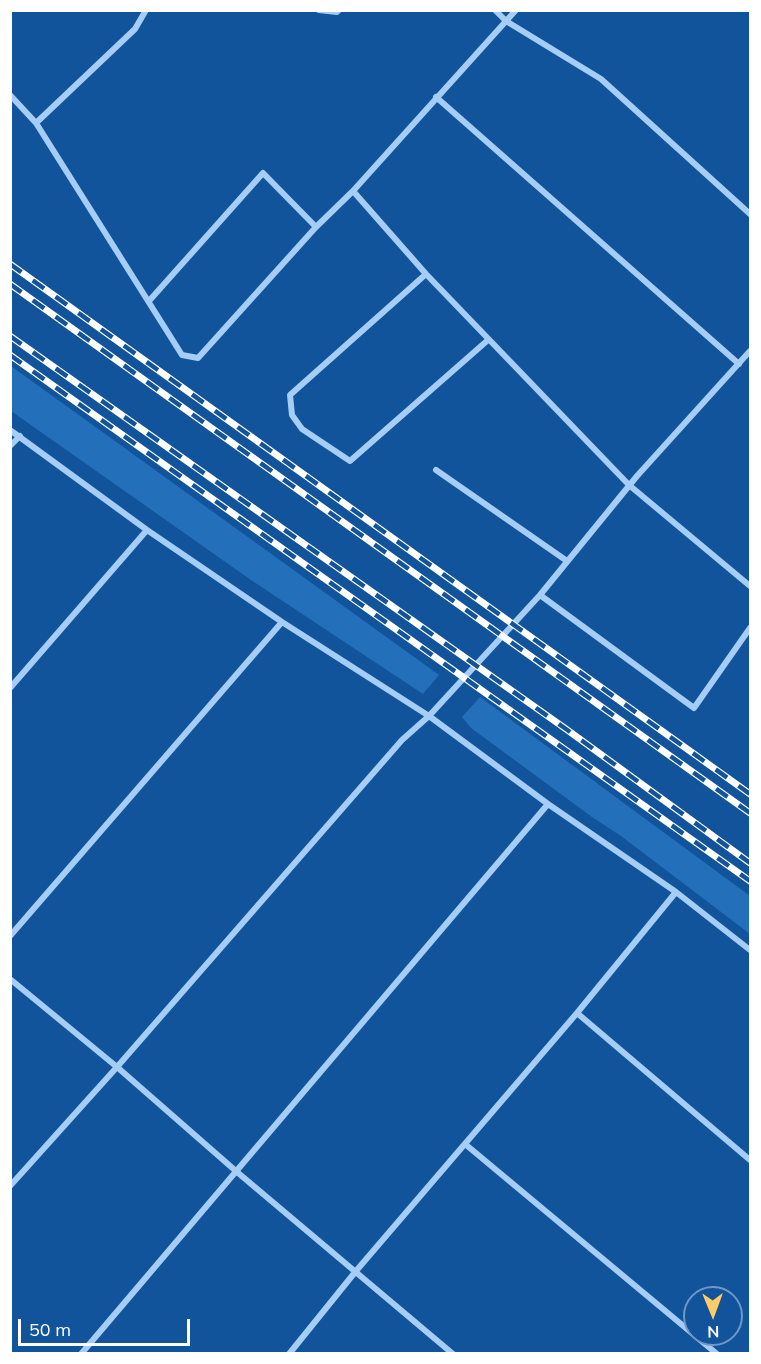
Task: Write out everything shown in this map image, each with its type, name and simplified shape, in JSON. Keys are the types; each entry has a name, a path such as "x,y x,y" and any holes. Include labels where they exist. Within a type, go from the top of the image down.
{"street":[{"path":"36,123 135,28 146,10"},
{"path":"319,10 337,12 339,10"},
{"path":"495,10 506,21 601,79 750,214"},
{"path":"10,95 36,123 182,355 198,358 516,10"},
{"path":"436,97 739,364"},
{"path":"149,301 263,173 316,227"},
{"path":"352,191 488,340 629,485 750,586"},
{"path":"426,274 290,395 292,415 303,429 350,461 488,340"},
{"path":"10,1186 117,1067 402,740 429,716 540,595 629,485 750,351"},
{"path":"10,430 147,530 282,622 429,716 548,804 676,892 750,950"},
{"path":"10,446 20,436"},
{"path":"436,470 567,561"},
{"path":"10,688 147,530"},
{"path":"540,595 694,708 750,628"},
{"path":"10,936 282,622"},
{"path":"81,1353 548,804"},
{"path":"289,1353 676,892"},
{"path":"10,979 453,1353"},
{"path":"576,1013 750,1160"},
{"path":"465,1144 717,1353"}],"shaded area":[{"path":"11,366 439,675 423,694 251,580 11,411"},
{"path":"480,697 750,896 750,934 621,836 471,728 462,717"}],"railway":[{"path":"10,264 750,794"},
{"path":"10,284 750,813"},
{"path":"10,336 566,729 750,863"},
{"path":"10,355 750,881"}]}
